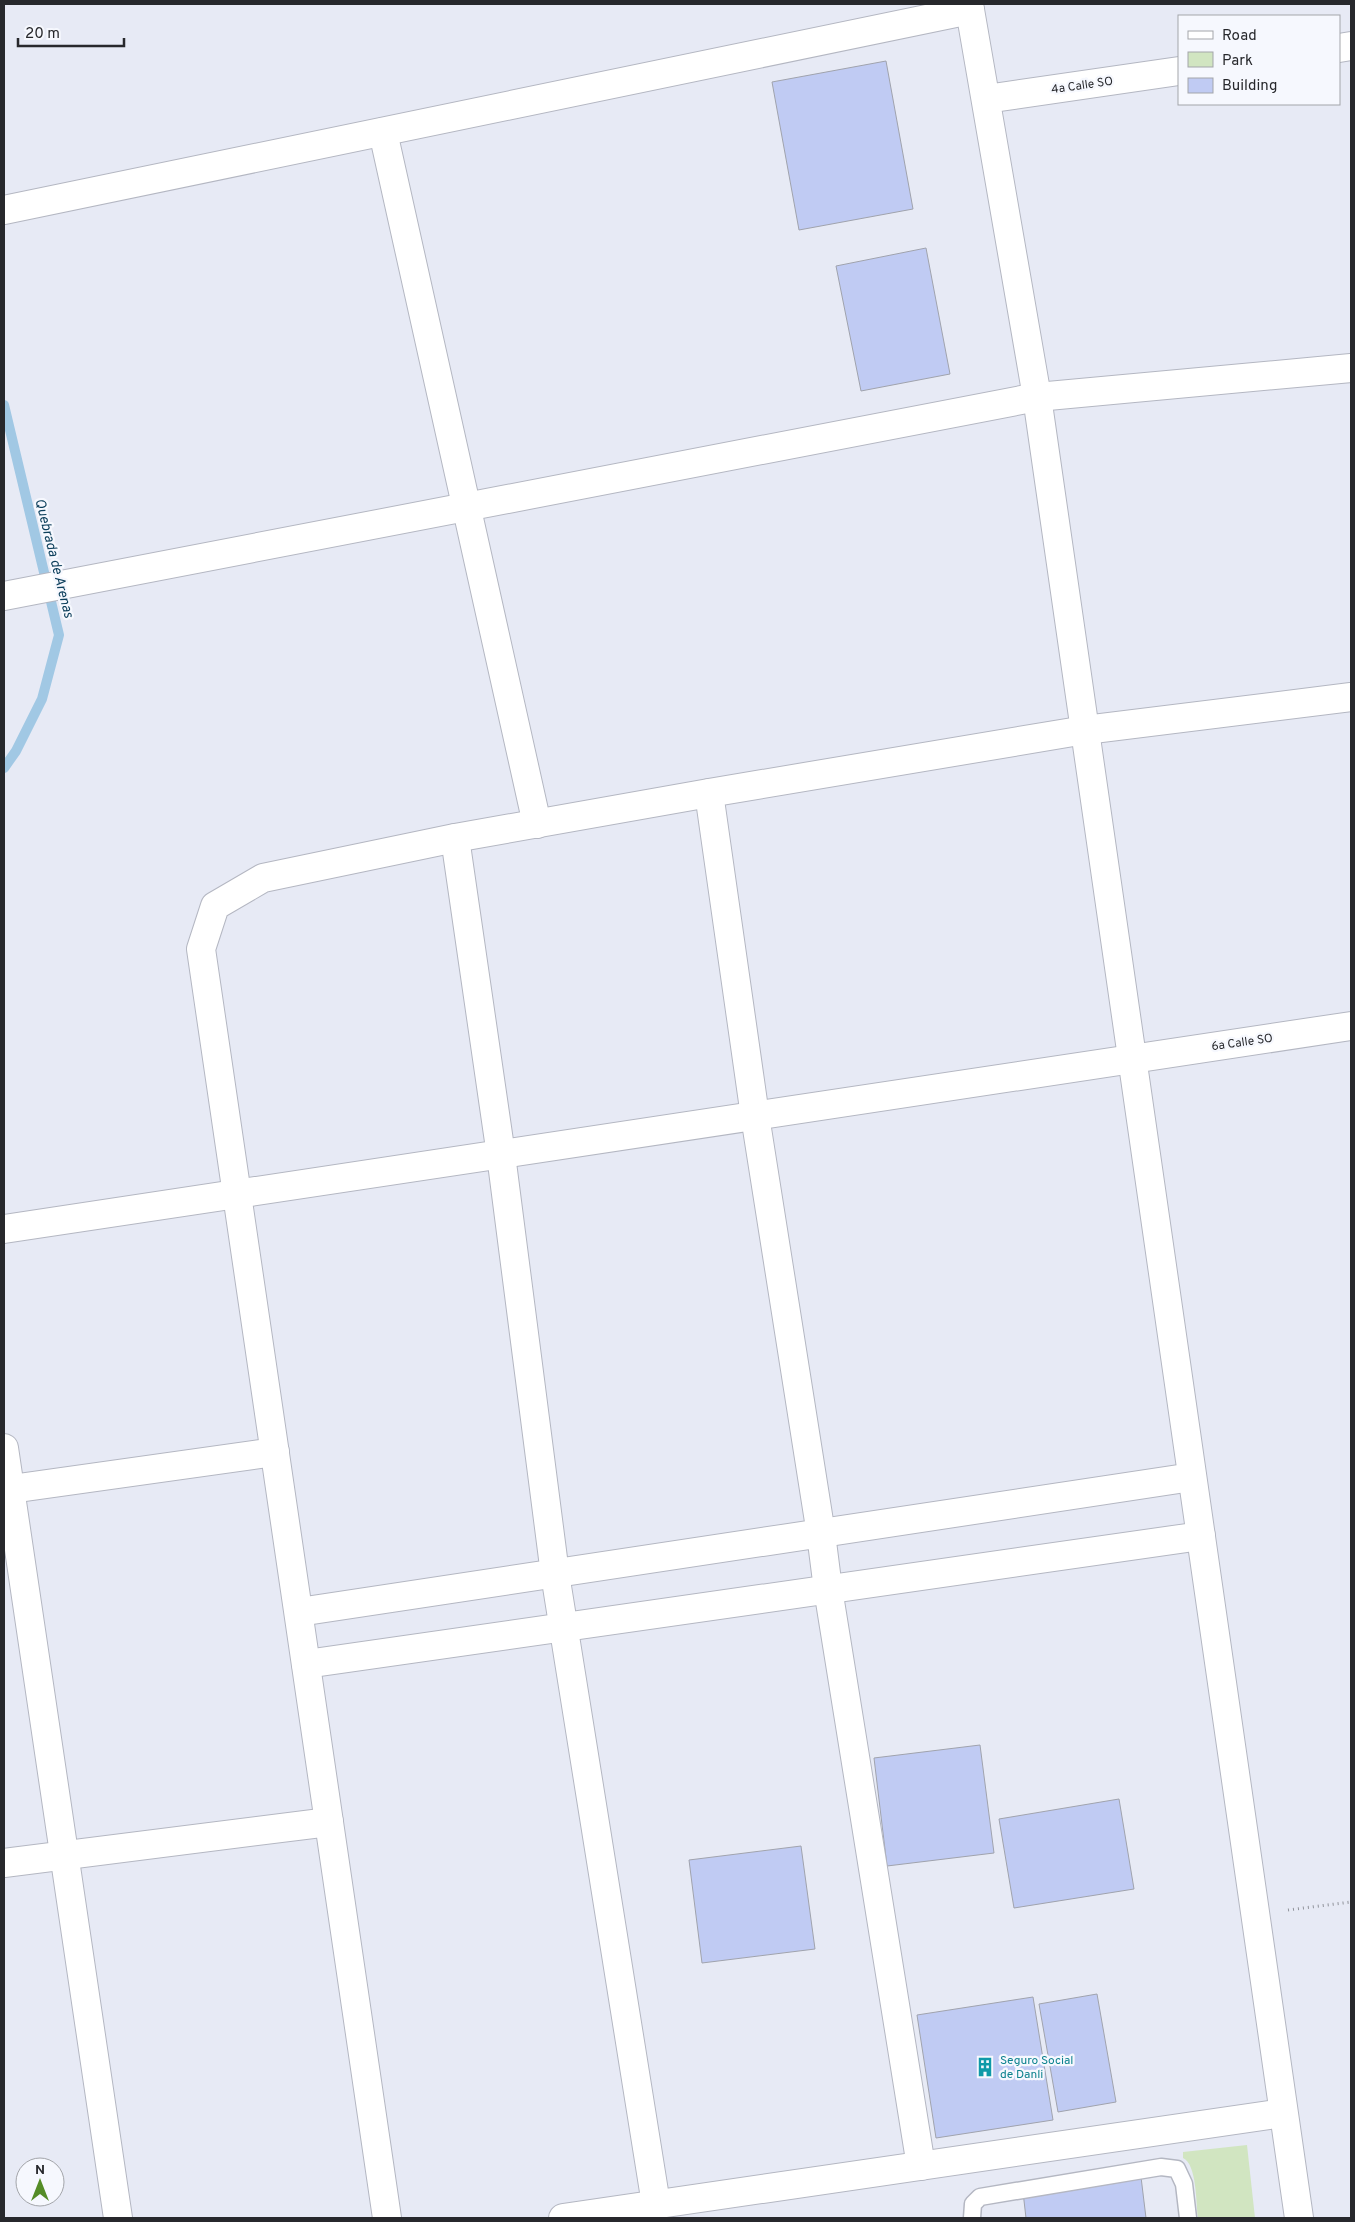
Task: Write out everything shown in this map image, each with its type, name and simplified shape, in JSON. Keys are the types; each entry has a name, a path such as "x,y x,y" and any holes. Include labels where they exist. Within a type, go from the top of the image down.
{"main road":[{"path":"4,210 969,7 1037,397 1299,2218"},
{"name":"4a Calle SO","path":"986,99 1178,71"},
{"path":"382,132 537,824"},
{"path":"11,594 1037,397 1351,368"},
{"path":"387,2218 201,949 215,906 263,878 455,838 1085,730 1351,697"},
{"path":"709,793 828,1590 921,2166"},
{"path":"455,838 501,1155 555,1574 656,2204"},
{"name":"6a Calle SO","path":"4,1229 237,1192 501,1155 1351,1026"},
{"path":"4,1448 7,1490 118,2218"},
{"path":"7,1490 275,1452"},
{"path":"299,1612 1192,1477"},
{"path":"306,1664 1201,1536"},
{"path":"4,1863 329,1822"},
{"path":"562,2218 1283,2113"}],"lane":[{"path":"972,2218 973,2204 980,2197 1160,2166 1177,2170 1184,2184 1188,2218"}],"path":[{"path":"1255,1915 1351,1902"}],"green space":[{"path":"1247,2145 1255,2218 1198,2218 1193,2176 1188,2162 1183,2158 1183,2152"}],"building":[{"path":"886,61 913,209 799,230 772,82"},
{"path":"926,248 950,374 861,391 836,266"},
{"path":"980,1745 994,1853 887,1866 874,1758"},
{"path":"1119,1799 1134,1889 1014,1908 999,1819"},
{"path":"801,1846 815,1949 702,1963 689,1860"},
{"path":"1097,1994 1116,2102 1058,2112 1039,2004"},
{"name":"Seguro Social de Danli","path":"1033,1997 1053,2120 936,2138 917,2015"},
{"path":"1141,2177 1146,2218 1026,2218 1023,2192"}],"waterway":[{"name":"Quebrada de Arenas","path":"4,405 59,635 42,699 16,751 4,768"}],"place":[{"name":"Seguro Social de Danli","path":"985,2067"}]}
